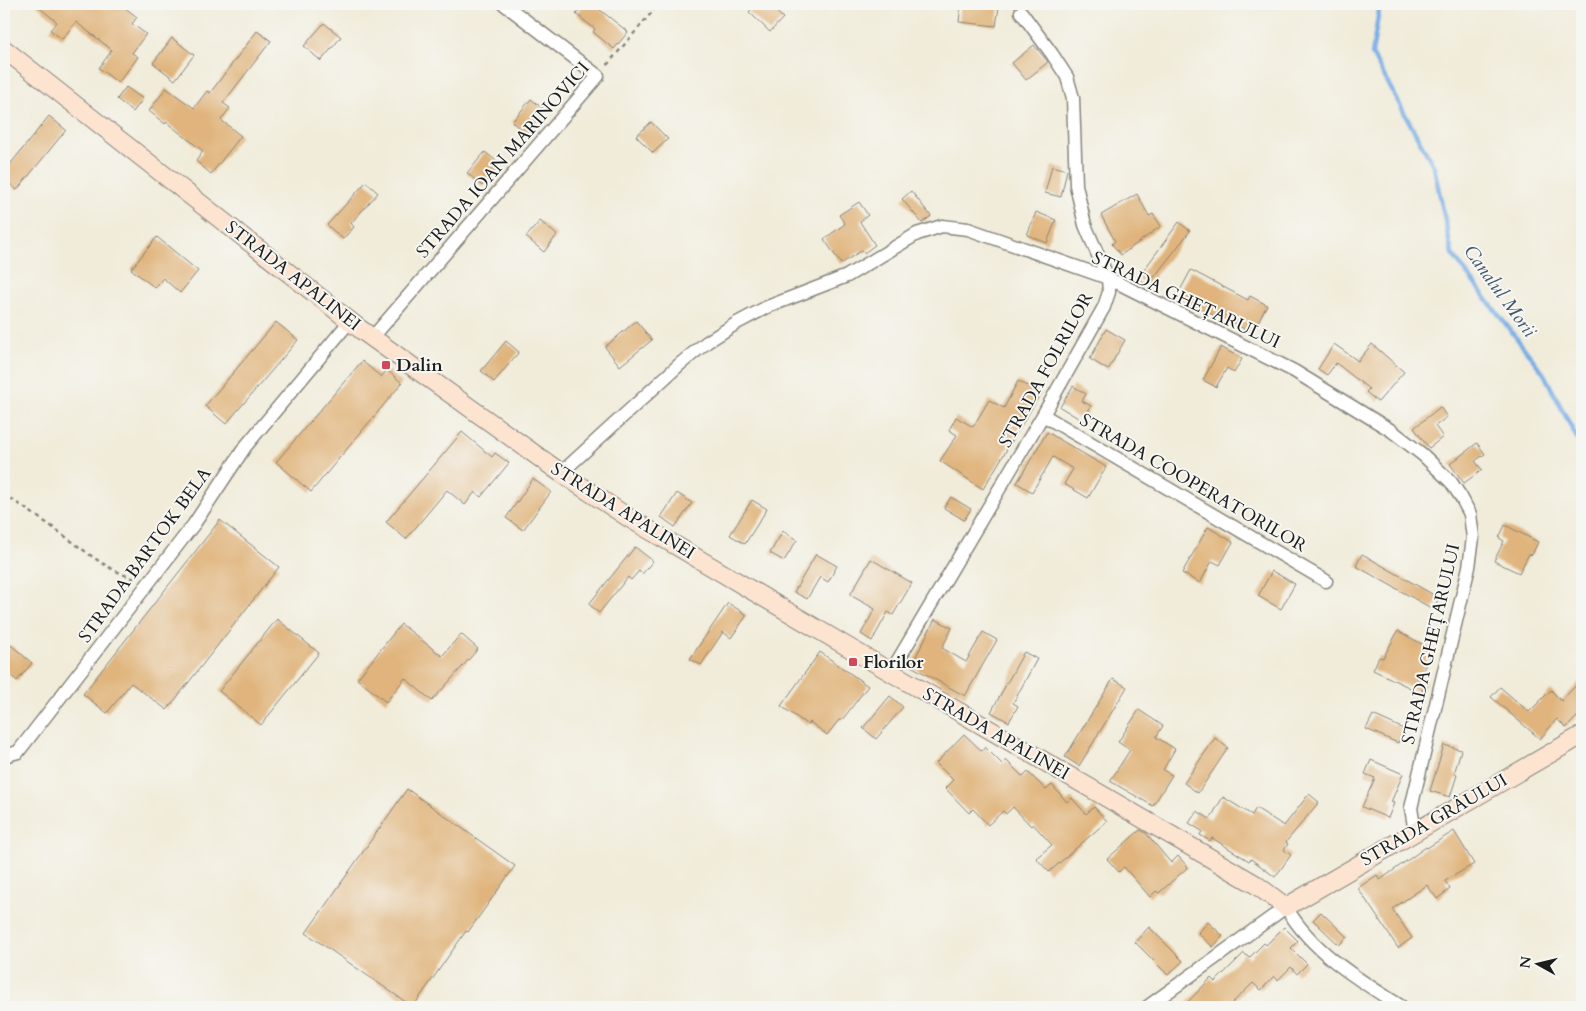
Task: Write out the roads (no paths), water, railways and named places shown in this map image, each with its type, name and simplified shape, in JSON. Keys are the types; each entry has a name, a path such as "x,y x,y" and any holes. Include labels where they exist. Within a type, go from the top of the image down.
{"street":[{"name":"STRADA IOAN MARINOVICI","path":"372,338 598,76 504,4"},
{"name":"STRADA FOLRILOR","path":"890,672 1043,415 1104,306 1109,292 1108,278 1085,225 1079,204 1076,184 1073,98 1067,77 1021,12"},
{"name":"STRADA APALINEI","path":"4,49 372,338 561,473 629,518 1255,884 1286,907"},
{"name":"STRADA GHEȚARULUI","path":"561,473 680,364 707,342 767,307 847,276 917,234 929,229 942,226 968,229 1108,278 1294,371 1392,431 1423,454 1451,482 1461,496 1470,514 1473,538 1469,567 1411,808 1415,832"},
{"name":"STRADA BARTOK BELA","path":"4,756 18,752 194,524 245,446 350,321"},
{"name":"STRADA COOPERATORILOR","path":"1043,415 1326,581"},
{"name":"STRADA GRÂULUI","path":"1286,907 1582,735"},
{"path":"1147,1007 1286,907 1295,923 1324,953 1402,1007"}],"waterway":[{"name":"Canalul Morii","path":"1380,4 1372,54 1434,167 1452,254 1544,374 1582,448"}],"place":[{"name":"Dalin","path":"386,365"},
{"name":"Florilor","path":"853,662"}]}
